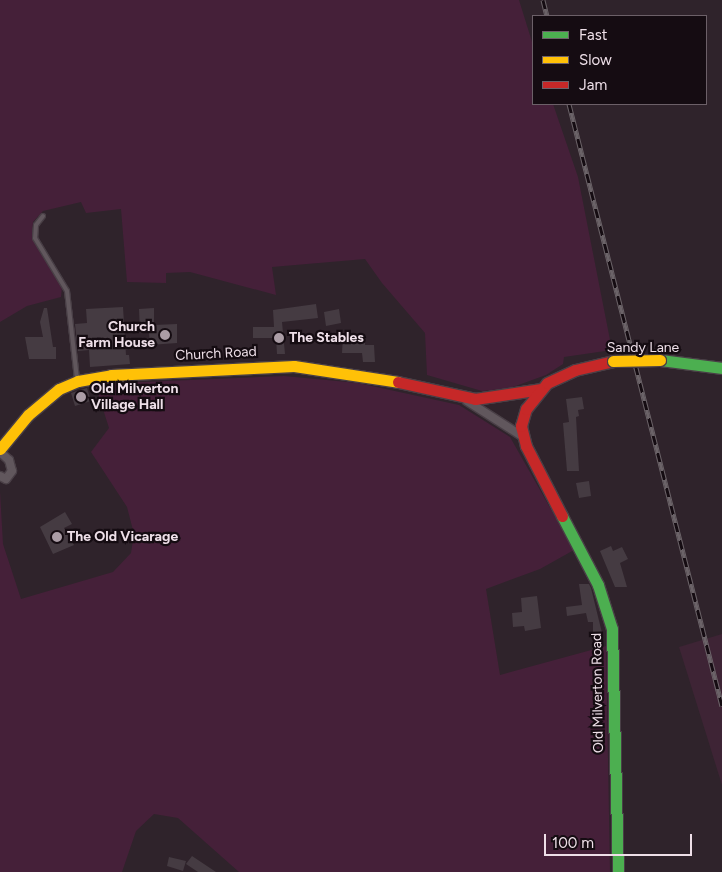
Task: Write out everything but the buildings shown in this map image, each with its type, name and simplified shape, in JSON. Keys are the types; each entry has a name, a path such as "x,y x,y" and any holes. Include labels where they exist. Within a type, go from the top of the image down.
{"street":[{"name":"Sandy Lane","path":"541,389 575,370 613,362 660,360 722,368"},
{"name":"Church Road","path":"0,476 6,479 12,471 9,460 0,451 41,402 78,381 110,375 294,366 386,379 458,397 496,398 541,389"},
{"path":"522,436 522,418 541,389"},
{"name":"Church Road","path":"458,397 493,415 522,436"},
{"name":"Old Milverton Road","path":"522,436 598,585 611,622 615,663 618,872"}],"lane":[{"path":"43,216 36,225 35,238 67,291 78,381"}],"shaded area":[{"path":"0,0 519,0 532,42 532,105 553,105 578,177 612,350 564,357 563,364 546,375 510,388 482,391 427,375 425,333 382,283 365,259 272,267 276,295 190,272 166,273 166,283 127,282 121,209 86,213 81,202 43,211 33,222 32,237 62,287 61,297 27,306 0,322"},
{"path":"284,376 358,383 459,405 510,437 574,550 540,569 486,589 500,675 606,646 610,872 239,872 178,818 154,814 136,831 122,872 0,872 0,491 3,544 21,599 113,572 131,553 134,534 127,507 91,452 109,428 95,384"},
{"path":"722,634 722,785 679,647"}],"railway":[{"path":"543,0 547,15"},
{"path":"569,105 722,706"}],"traffic: fast":[{"path":"660,360 722,368"},
{"path":"562,516 598,585 612,629 618,872"}],"traffic: slow":[{"path":"613,361 660,360"},
{"path":"0,449 28,415 59,389 78,381 111,375 294,366 398,382"}],"traffic: jam":[{"path":"562,516 526,446 521,426 526,409 547,383 575,370 613,361"},
{"path":"398,382 475,399 541,389"}],"place":[{"name":"Church Farm House","path":"165,335"},
{"name":"The Stables","path":"279,338"},
{"name":"Old Milverton Village Hall","path":"81,397"},
{"name":"The Old Vicarage","path":"57,537"}]}
